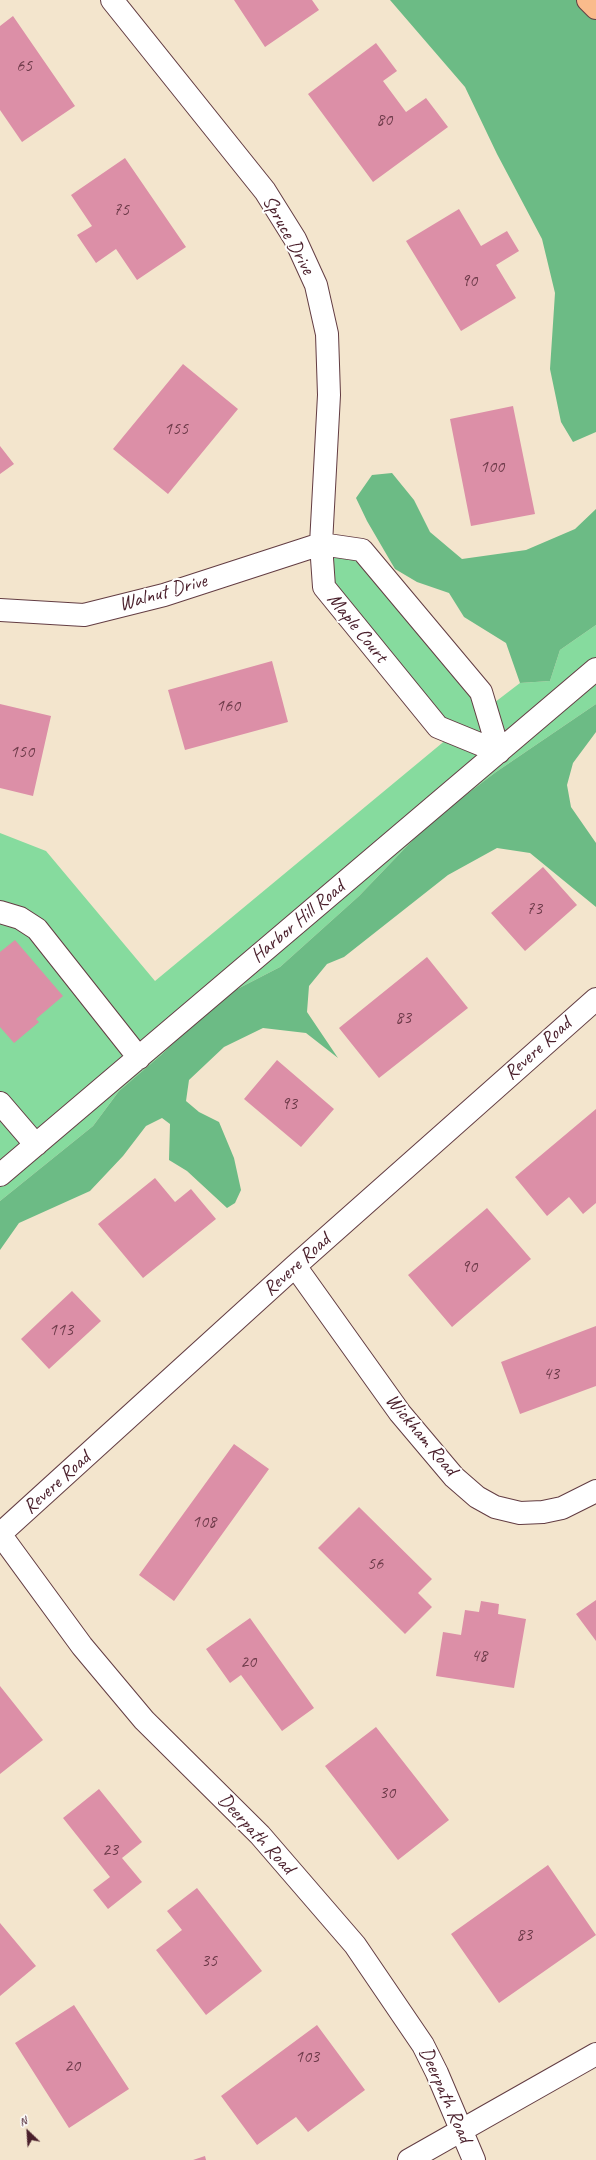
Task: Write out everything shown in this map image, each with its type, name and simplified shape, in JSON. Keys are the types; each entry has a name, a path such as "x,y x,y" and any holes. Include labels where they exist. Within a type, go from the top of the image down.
{"main road":[{"path":"588,0 596,8"}],"street":[{"name":"Spruce Drive","path":"112,0 264,191 295,239 316,285 327,334 329,395 321,544"},
{"name":"Walnut Drive","path":"0,610 84,615 164,595 321,544"},
{"path":"321,544 362,550 481,692 499,752"},
{"name":"Maple Court","path":"321,544 324,587 438,727 499,752"},
{"name":"Harbor Hill Road","path":"0,1175 596,669"},
{"path":"0,912 20,918 37,929 139,1058"},
{"name":"Revere Road","path":"0,1534 295,1266 596,999"},
{"path":"0,1103 36,1145"},
{"name":"Wickham Road","path":"295,1266 400,1413 454,1477 477,1497 495,1507 520,1512 543,1512 562,1508 596,1491"},
{"name":"Deerpath Road","path":"0,1534 82,1646 144,1720 260,1835 356,1945 423,2045 437,2073 474,2160"},
{"path":"409,2160 596,2054"}],"green space":[{"path":"390,0 582,0 596,15 596,432 573,442 561,422 550,369 555,293 542,239 497,154 465,87"},
{"path":"392,473 414,500 430,532 462,559 526,550 575,529 596,509 596,625 560,650 550,681 520,683 506,643 464,617 449,593 417,582 395,569 367,521 356,498 372,475"},
{"path":"321,544 362,550 486,709 520,683 550,681 560,650 596,625 596,704 496,772 431,821 359,896 280,967 220,998 161,1055 119,1091 93,1126 0,1201 0,833 46,851 155,981 453,734 324,587"},
{"path":"596,704 596,732 573,763 567,785 571,807 596,843 596,907 530,853 497,848 448,875 344,957 327,964 309,986 307,1012 338,1058 306,1033 263,1028 224,1047 189,1080 186,1101 199,1112 219,1122 234,1158 241,1190 235,1203 227,1208 187,1171 169,1160 170,1124 162,1118 146,1126 123,1156 90,1191 19,1223 0,1250 0,1201 93,1126 119,1091 161,1055 220,998 280,967 359,896 431,821 496,772"}],"building":[{"path":"234,0 312,0 319,10 265,47"},
{"path":"13,16 75,106 22,142 0,110 0,26"},
{"path":"376,43 397,71 383,81 406,112 426,98 448,127 373,182 308,94"},
{"path":"125,158 186,247 137,280 116,249 96,263 77,235 92,226 71,195"},
{"path":"459,209 481,246 507,231 519,251 496,265 516,298 461,331 406,241"},
{"path":"183,364 238,409 168,494 113,449"},
{"path":"513,406 535,514 471,526 450,419"},
{"path":"0,446 14,464 0,474"},
{"path":"272,661 288,722 185,750 168,690"},
{"path":"0,704 51,716 33,796 0,788"},
{"path":"543,867 577,905 525,951 491,913"},
{"path":"15,940 63,996 36,1019 39,1022 14,1043 0,1027 0,952"},
{"path":"427,957 468,1008 379,1078 339,1028"},
{"path":"277,1060 334,1109 301,1147 244,1099"},
{"path":"596,1109 596,1203 583,1214 569,1197 547,1216 515,1177"},
{"path":"155,1178 175,1202 191,1189 216,1219 143,1278 98,1224"},
{"path":"487,1208 531,1259 452,1327 408,1275"},
{"path":"72,1291 101,1321 49,1369 21,1339"},
{"path":"596,1326 596,1386 520,1414 501,1362"},
{"path":"234,1444 269,1469 174,1601 139,1575"},
{"path":"359,1507 432,1579 418,1593 432,1607 405,1634 318,1548"},
{"path":"596,1600 596,1641 576,1614"},
{"path":"481,1601 499,1604 498,1614 526,1619 514,1688 436,1676 443,1632 461,1635 465,1610 479,1612"},
{"path":"250,1618 314,1708 282,1731 241,1675 230,1683 206,1649"},
{"path":"0,1686 43,1740 0,1774"},
{"path":"376,1727 449,1820 398,1860 325,1766"},
{"path":"99,1789 142,1842 122,1858 142,1882 108,1909 93,1890 110,1877 63,1818"},
{"path":"548,1865 596,1935 499,2003 451,1934"},
{"path":"197,1888 262,1971 206,2015 156,1950 182,1930 167,1911"},
{"path":"0,1923 36,1966 0,1996"},
{"path":"74,2005 129,2089 69,2128 15,2043"},
{"path":"317,2025 365,2090 308,2132 296,2117 257,2145 221,2096"},
{"path":"205,2156 206,2160 193,2160"}]}
